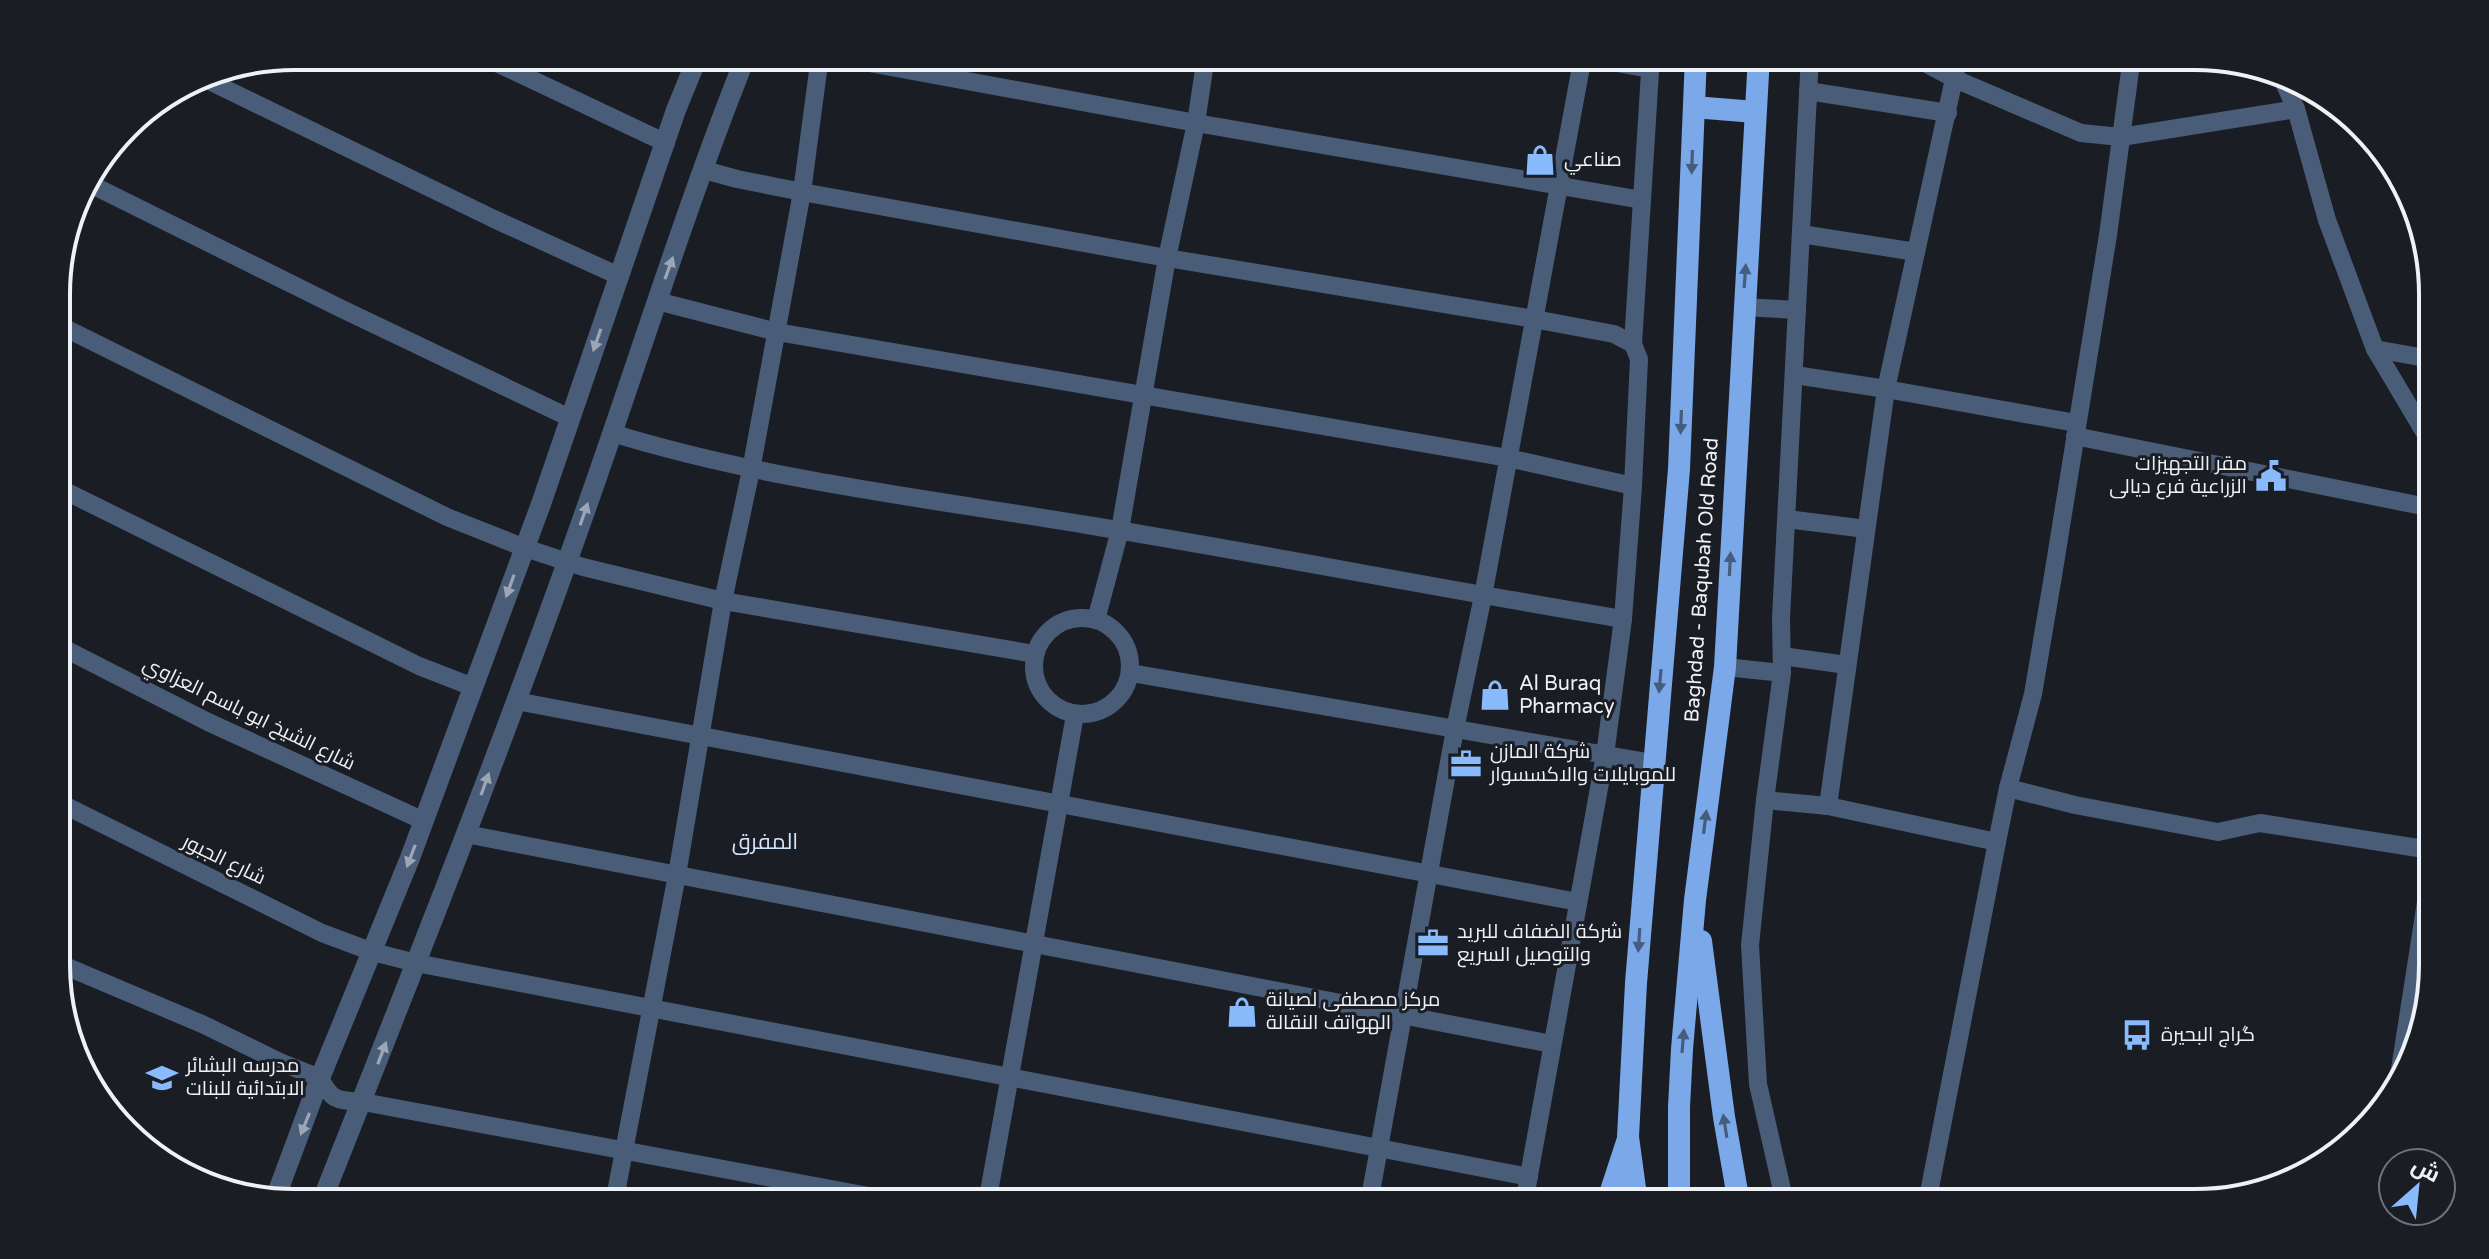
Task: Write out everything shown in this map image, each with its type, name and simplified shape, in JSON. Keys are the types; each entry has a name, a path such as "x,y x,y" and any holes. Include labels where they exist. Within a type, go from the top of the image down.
{"highway":[{"name":"Baghdad - Baqubah Old Road","path":"1635,1189 1628,1137 1636,983 1679,469 1695,70"},
{"name":"Baghdad - Baqubah Old Road","path":"1679,1189 1679,1107 1695,900 1725,667 1758,70"},
{"path":"1694,107 1755,112"},
{"path":"1695,900 1737,1189"},
{"path":"1611,1189 1628,1137"}],"street":[{"path":"512,70 666,143"},
{"path":"279,1188 424,821 525,548 692,70"},
{"path":"327,1189 516,701 718,124 740,70"},
{"path":"617,1189 677,875 723,601 777,332 802,192 818,70"},
{"path":"907,70 1642,200"},
{"path":"1096,620 1120,530 1167,258 1196,123 1204,70"},
{"path":"1372,1189 1579,70"},
{"path":"1527,1189 1605,755 1623,619 1633,486 1639,359 1633,344 1650,70"},
{"path":"1782,1189 1758,1084 1750,945 1782,664 1781,618 1809,70"},
{"path":"1938,70 2081,133 2121,137 2296,109"},
{"path":"1828,806 1886,389 1957,70"},
{"path":"1930,1189 2008,788 2033,694 2130,70"},
{"path":"216,84 619,276"},
{"path":"2288,90 2296,109 2327,220 2375,349 2419,423"},
{"path":"1808,91 1948,113"},
{"path":"704,170 802,192 1167,258 1534,319 1614,334 1633,344"},
{"path":"97,188 570,418"},
{"path":"1801,234 1916,252"},
{"path":"657,301 777,332 1508,458 1633,486"},
{"path":"1743,307 1797,310"},
{"path":"70,330 447,517 525,548 567,562 723,601 1035,654"},
{"path":"2375,349 2419,357"},
{"path":"1795,375 1886,389 2419,505"},
{"path":"612,433 751,470 1120,530 1623,619"},
{"path":"70,493 419,666 473,687"},
{"path":"1787,519 1866,529"},
{"path":"1080,618 1096,620 1108,625 1126,646 1131,673 1121,696 1112,705 1088,715 1075,715 1062,711 1041,693 1033,668 1035,654 1051,628 1080,618"},
{"name":"شارع الشيخ ابو باسم العزاوي","path":"70,652 208,722 424,821"},
{"path":"1725,667 1847,665"},
{"path":"1131,673 1653,763"},
{"path":"516,701 1578,902"},
{"path":"990,1189 1075,715"},
{"path":"2008,788 2075,805 2218,832 2260,823 2419,848"},
{"path":"1765,800 1828,806 1997,842"},
{"name":"شارع الجبور","path":"70,808 322,933 373,952 416,963 1529,1177"},
{"path":"466,834 1552,1044"},
{"path":"2404,1046 2419,947"},
{"path":"70,968 320,1078 336,1100 363,1102 830,1189"}],"place":[{"name":"صناعي","path":"1540,160"},
{"name":"مقر التجهيزات الزراعية فرع ديالى","path":"2271,476"},
{"name":"Al Buraq Pharmacy","path":"1495,695"},
{"name":"شركة المازن للموبايلات والاكسسوار","path":"1466,764"},
{"name":"شركة الضفاف للبريد والتوصيل السريع","path":"1433,943"},
{"name":"مركز مصطفى لصيانة الهواتف النقالة","path":"1242,1012"},
{"name":"گراج البحيرة","path":"2137,1035"},
{"name":"مدرسه البشائر الابتدائية للبنات","path":"162,1078"}],"district":[{"name":"المفرق","path":"765,842"}]}
